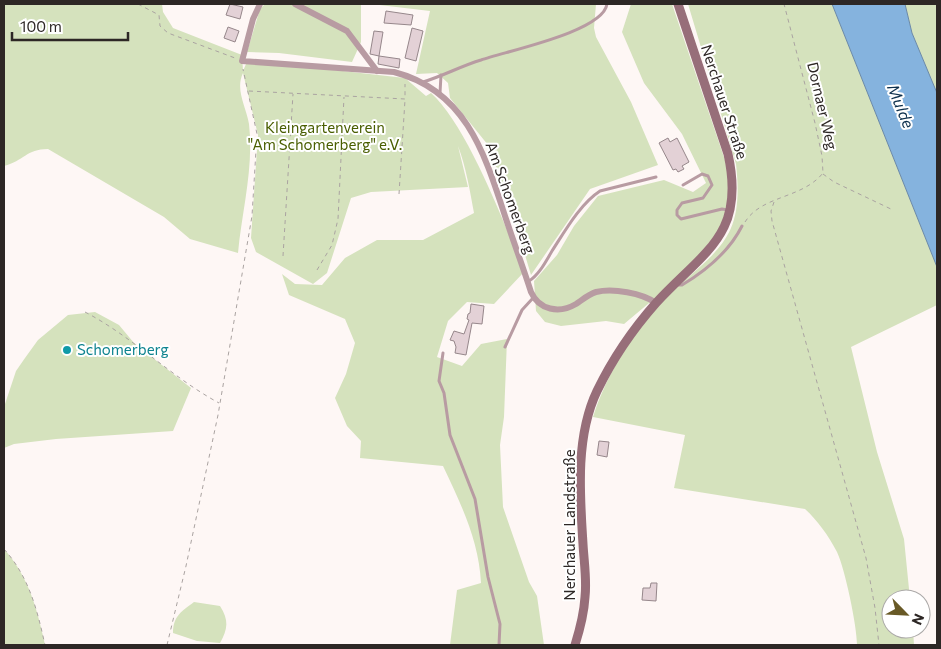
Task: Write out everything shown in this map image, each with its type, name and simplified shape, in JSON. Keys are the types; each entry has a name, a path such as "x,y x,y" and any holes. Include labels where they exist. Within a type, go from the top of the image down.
{"main road":[{"name":"Nerchauer Straße","path":"656,303 714,246 724,229 731,211 733,192 728,154 678,4"},
{"name":"Nerchauer Landstraße","path":"575,645 582,623 586,596 582,450 588,417 597,392 611,366 656,303"}],"street":[{"path":"242,61 253,19 260,4"},
{"path":"295,4 347,31 377,71"},
{"name":"Am Schomerberg","path":"242,61 377,71 405,75 423,82 450,101 466,122 482,152 533,298"},
{"path":"533,298 542,306 560,310 574,306 596,292 620,292 640,296 656,303"}],"lane":[{"path":"423,82 467,64 560,36 585,26 604,12 607,4"},
{"path":"440,93 441,75"},
{"path":"683,185 702,174 708,176 712,185 703,198 682,203 677,210 681,219 722,209 731,211"},
{"name":"Am Schomerberg","path":"528,282 537,274 565,230 593,195 600,190 656,177"},
{"path":"675,284 682,285 711,266 737,237 742,226"},
{"path":"505,347 522,310 533,298"},
{"path":"442,352 439,381 444,393 450,435 475,499 488,577 500,624 500,645"}],"path":[{"path":"138,4 159,16 160,26 168,33 242,61 257,134 252,216 220,403 186,566 166,645"},
{"name":"Dornaer Weg","path":"742,226 751,212 762,205 774,202 810,185 822,173 822,156 816,123 784,4"},
{"path":"399,194 405,75"},
{"path":"248,91 405,99"},
{"path":"283,256 293,93"},
{"path":"317,270 332,245 338,219 344,96"},
{"path":"822,173 834,182 893,210"},
{"path":"774,202 771,211 772,221 866,558 875,608 879,645"},
{"path":"85,312 128,337 191,388 220,403"},
{"path":"4,549 18,565 35,601 45,645"}],"green space":[{"name":"Kleingartenverein \"Am Schomerberg\" e.V.","path":"4,4 162,4 163,12 173,28 242,55 243,71 246,64 280,64 405,78 426,96 431,93 445,108 484,177 524,272 494,304 467,302 448,321 437,357 462,366 481,344 507,339 504,417 500,445 503,507 529,582 537,596 544,645 450,645 457,590 481,583 477,552 456,494 443,466 360,458 361,441 347,426 335,398 346,374 355,343 345,319 289,295 282,274 295,284 322,285 345,258 377,240 423,240 474,213 466,171 458,146 468,187 371,192 351,198 327,273 313,284 256,252 251,238 258,135 243,73 240,86 249,124 250,157 238,253 190,239 164,217 48,149 35,151 4,166"},
{"path":"265,4 361,4 361,42 352,62 279,53 247,52 260,9"},
{"path":"371,4 596,4 594,28 596,37 631,102 658,165 590,189 531,275 510,205 488,145 450,98 448,83 437,73 416,74 430,11"},
{"path":"631,4 672,4 728,169 730,188 724,224 686,272 624,324 606,321 561,326 545,322 536,311 534,281 557,255 574,226 598,196 664,180 693,192 706,183 682,134 644,83 622,32"},
{"path":"688,4 832,4 937,267 937,305 851,347 877,452 904,539 909,589 881,589 881,639 914,639 914,645 857,645 847,584 837,552 826,534 805,509 674,488 685,435 593,417 614,368 643,323 667,297 713,255 731,228 736,211 738,190 736,164"},
{"path":"905,4 937,4 937,93 912,33"},
{"path":"95,312 119,325 134,343 191,388 173,431 56,439 14,444 4,448 4,407 16,371 38,340 68,315"},
{"path":"4,549 26,582 39,619 45,645 4,645"},
{"path":"194,602 220,606 225,616 226,624 225,633 220,643 197,641 173,633 176,618"}],"water":[{"name":"Mulde","path":"832,4 905,4 912,33 937,93 937,267"}],"building":[{"path":"230,4 243,7 240,19 226,15"},
{"path":"386,11 413,15 411,25 384,23"},
{"path":"228,27 239,31 235,42 224,38"},
{"path":"412,28 423,31 416,61 405,58"},
{"path":"374,31 383,32 379,56 370,54"},
{"path":"379,56 400,59 399,68 378,64"},
{"path":"668,138 670,142 677,138 689,162 682,166 684,169 678,172 676,169 673,170 659,143"},
{"path":"471,304 484,306 482,324 472,323 466,355 455,353 454,341 450,340 454,331 464,334 469,320 467,319"},
{"path":"599,441 609,442 607,457 597,455"},
{"path":"651,583 657,583 656,601 642,600 643,588 650,588"}],"place":[{"name":"Schomerberg","path":"67,350"}]}
